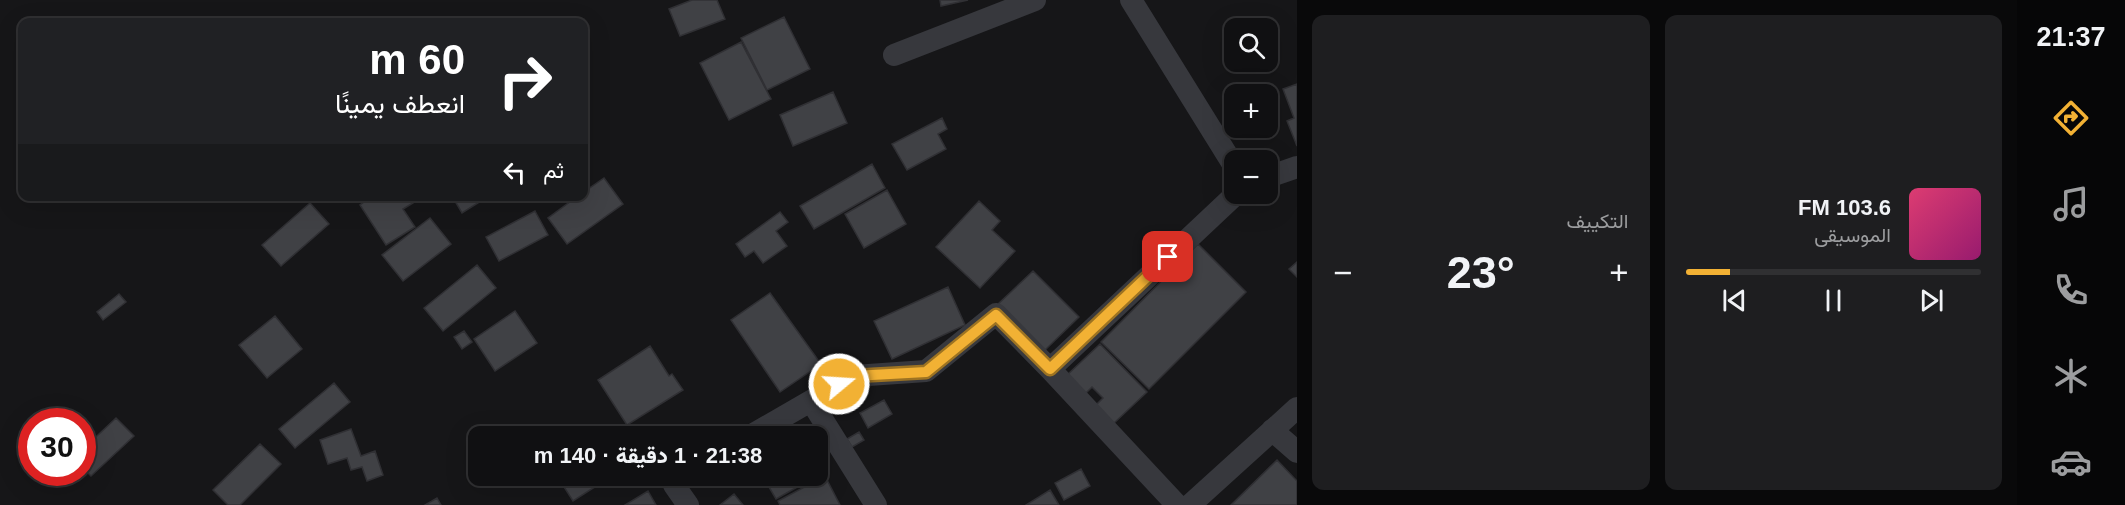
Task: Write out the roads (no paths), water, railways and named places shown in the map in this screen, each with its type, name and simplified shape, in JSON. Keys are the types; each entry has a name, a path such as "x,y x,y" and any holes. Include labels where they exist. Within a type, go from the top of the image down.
{"street":[{"path":"894,55 1035,0"},
{"path":"1131,0 1224,150"},
{"path":"1278,174 1297,167"},
{"path":"1050,369 1225,204"},
{"path":"767,426 854,376 926,372 996,315 1050,369 1177,505"},
{"path":"810,401 876,505"},
{"path":"1190,505 1297,408"},
{"path":"1272,430 1297,452"},
{"path":"675,486 688,505"}]}
